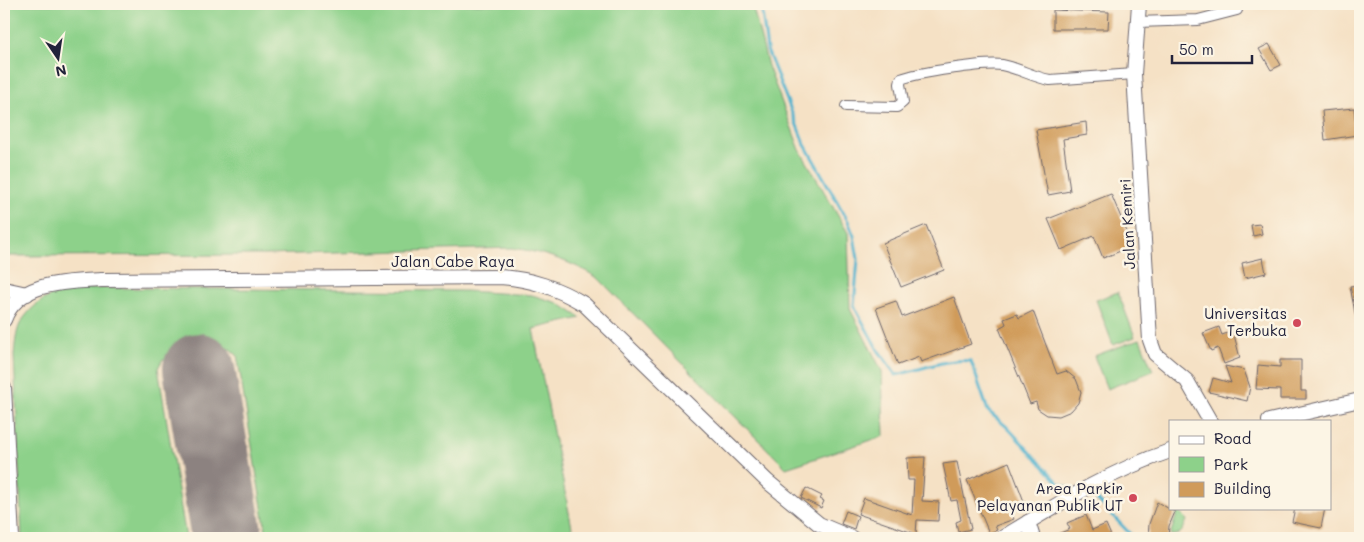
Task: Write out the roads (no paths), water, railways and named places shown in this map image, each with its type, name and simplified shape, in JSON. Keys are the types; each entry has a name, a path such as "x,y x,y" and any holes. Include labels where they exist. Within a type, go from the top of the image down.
{"main road":[{"name":"Jalan Kemiri","path":"1138,4 1134,74 1151,347 1155,354 1187,381 1209,420"},
{"name":"Jalan Cabe Raya","path":"21,298 60,283 101,280 500,278 537,282 560,290 584,304 768,482 819,524 852,538"},
{"path":"4,290 21,298 4,320"},
{"path":"4,388 12,538"},
{"path":"1273,420 1360,400"},
{"path":"1002,538 1097,481 1132,463 1169,451"},
{"path":"1028,522 1033,538"}],"street":[{"path":"1137,22 1198,20 1237,10"},
{"path":"846,106 897,107 902,102 901,80 986,64 1003,65 1050,80 1134,74"}],"waterway":[{"path":"761,4 767,50 804,143 848,221 854,236 858,259 854,306 878,350 896,375 952,361 971,361 988,411 1007,427 1059,483 1074,490"},
{"path":"1088,493 1092,494 1134,538"}],"place":[{"name":"Universitas Terbuka","path":"1297,323"},
{"name":"Area Parkir Pelayanan Publik UT","path":"1133,498"}]}
